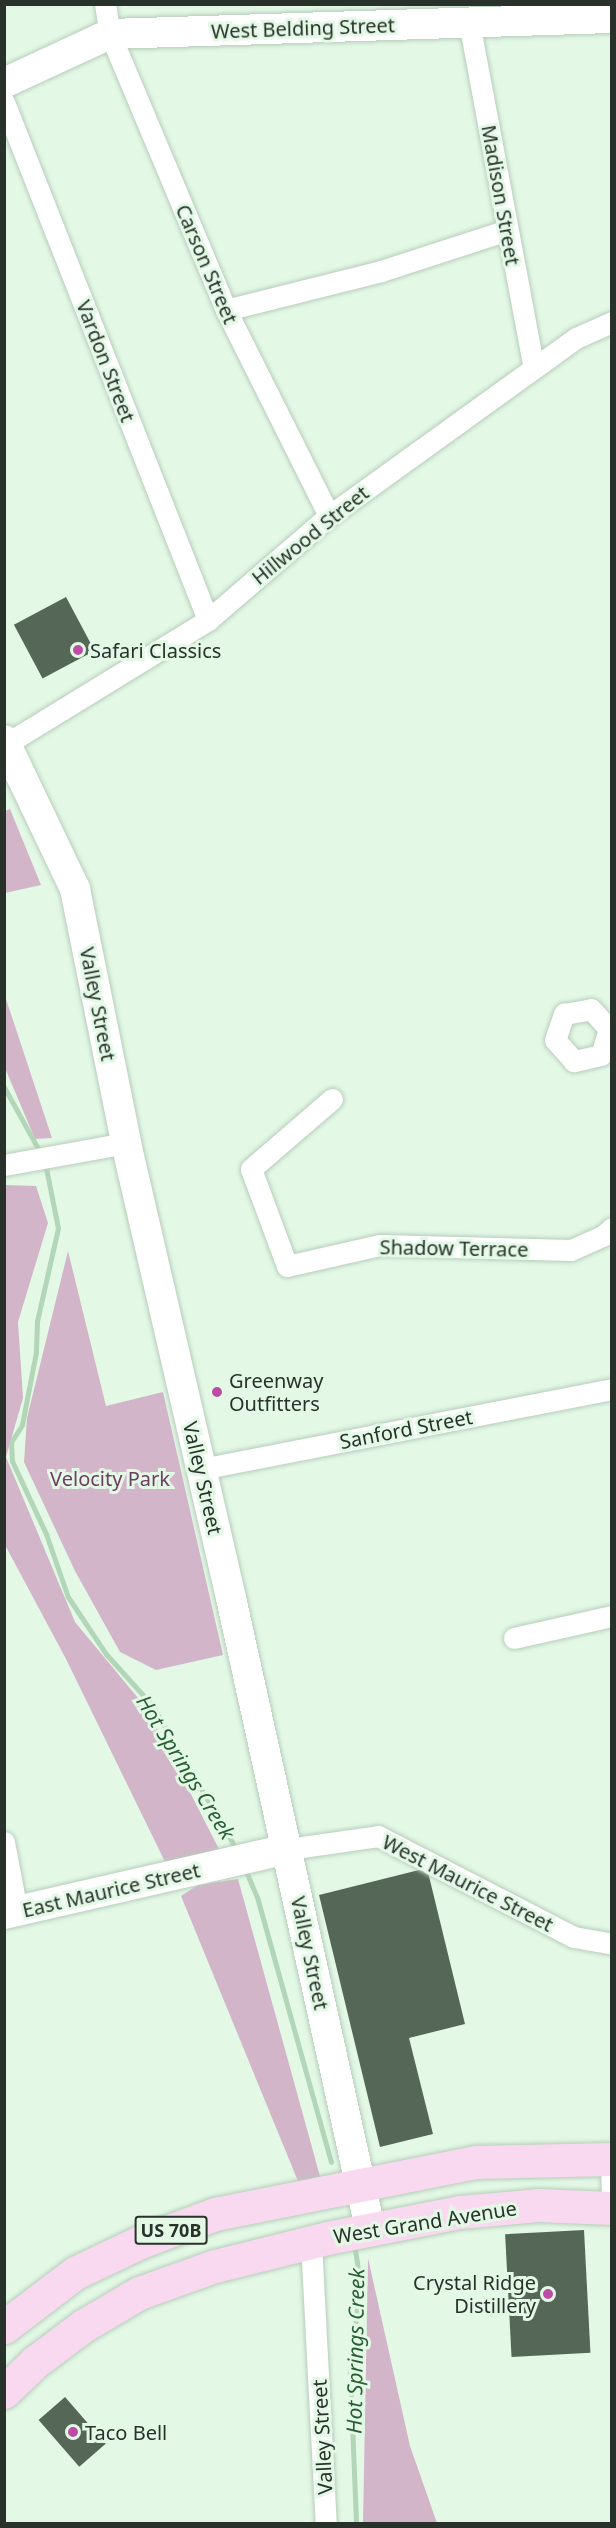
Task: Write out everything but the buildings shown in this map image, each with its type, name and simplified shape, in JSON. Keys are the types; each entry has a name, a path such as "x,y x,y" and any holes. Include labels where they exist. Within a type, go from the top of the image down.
{"main road":[{"name":"US 70B","path":"4,2327 75,2273 140,2242 215,2214 360,2182 475,2162 611,2159"},
{"name":"West Grand Avenue","path":"311,2242 370,2228 493,2208 612,2208"},
{"name":"US 70B","path":"4,2392 35,2362 83,2326 139,2293 214,2266 311,2242"}],"street":[{"name":"Carson Street","path":"105,4 110,34 226,310 329,516"},
{"name":"West Belding Street","path":"4,83 110,34 612,18"},
{"name":"Madison Street","path":"469,22 534,368"},
{"name":"Vardon Street","path":"4,102 207,620"},
{"path":"226,310 381,271 507,230"},
{"name":"Hillwood Street","path":"5,742 207,620 329,516 576,338 612,322"},
{"name":"Valley Street","path":"5,742 75,889 126,1143 201,1468 275,1852 370,2228"},
{"name":"Shadow Terrace","path":"332,1099 250,1169 287,1266 380,1245 571,1250 603,1236 612,1228"},
{"path":"4,1165 126,1143"},
{"name":"Sanford Street","path":"201,1468 612,1389"},
{"path":"514,1638 612,1616"},
{"name":"West Maurice Street","path":"275,1852 378,1836 574,1937 612,1944"},
{"path":"4,1842 10,1913"},
{"name":"East Maurice Street","path":"10,1913 275,1852"},
{"path":"611,2159 612,2200"},
{"name":"Valley Street","path":"311,2242 326,2523"}],"green space":[{"path":"10,809 41,885 5,893 5,811"},
{"path":"4,996 52,1138 35,1139 5,1068"},
{"path":"5,1185 36,1186 48,1223 18,1322 23,1398 6,1457 75,1622 148,1710 222,1855 168,1868 66,1659 5,1545"},
{"name":"Velocity Park","path":"68,1251 106,1406 163,1392 223,1655 156,1670 120,1652 75,1571 24,1462 27,1418"},
{"path":"238,1879 321,2180 300,2186 181,1896 198,1885"},
{"path":"368,2258 410,2446 437,2523 363,2523"}],"waterway":[{"name":"Hot Springs Creek","path":"4,1087 41,1154"},
{"name":"Hot Springs Creek","path":"45,1163 58,1228 37,1321 36,1352 22,1425 11,1442 12,1461 46,1534 68,1597 106,1654 152,1705 238,1852"},
{"name":"Hot Springs Creek","path":"245,1869 257,1897 331,2162"},
{"name":"Hot Springs Creek","path":"355,2250 360,2280 350,2373 356,2524"}],"place":[{"name":"Safari Classics","path":"78,650"},
{"name":"Greenway Outfitters","path":"217,1392"},
{"name":"Crystal Ridge Distillery","path":"548,2294"},
{"name":"Taco Bell","path":"73,2432"}]}
